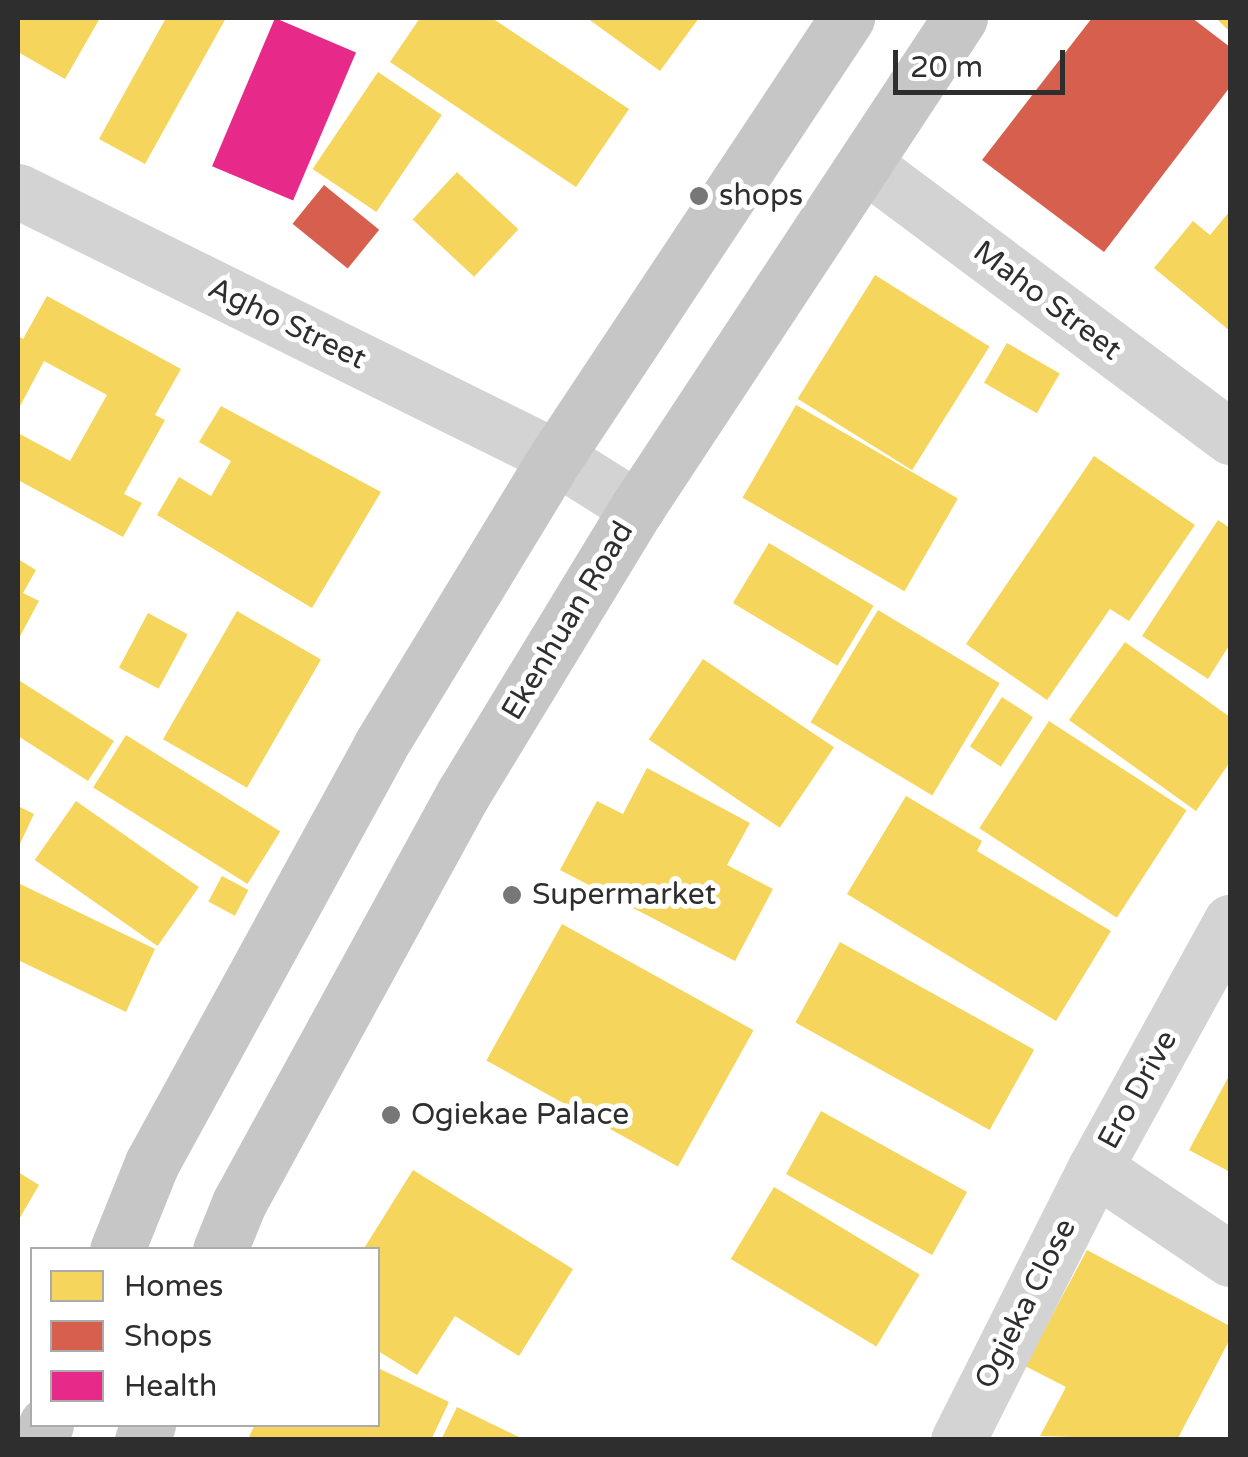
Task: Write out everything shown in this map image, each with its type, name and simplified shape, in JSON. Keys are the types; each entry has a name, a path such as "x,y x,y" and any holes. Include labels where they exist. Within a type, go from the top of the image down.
{"main road":[{"path":"118,1247 152,1163 380,746 556,458 846,18"},
{"name":"Ekenhuan Road","path":"221,1247 238,1203 462,794 636,508 960,18"}],"street":[{"name":"Maho Street","path":"864,164 1230,438"},
{"name":"Agho Street","path":"18,192 556,458 636,508"},
{"name":"Ero Drive","path":"1230,922 1095,1168 1230,1259"},
{"name":"Ogieka Close","path":"958,1440 1095,1168"}],"building: Homes":[{"path":"18,18 100,18 65,79 18,52"},
{"path":"166,18 226,18 145,164 99,139"},
{"path":"420,18 492,18 629,109 576,187 390,62"},
{"path":"587,18 699,18 660,71"},
{"path":"1216,18 1230,18 1230,32"},
{"path":"378,72 442,115 376,212 313,169"},
{"path":"457,172 518,229 474,277 413,220"},
{"path":"1230,211 1230,331 1154,268 1193,221 1210,235"},
{"path":"875,275 989,347 912,470 798,399"},
{"path":"47,296 181,369 155,415 165,420 124,494 142,503 123,537 18,480 18,433 70,461 107,395 44,361 18,410 18,336 23,339"},
{"path":"1007,343 1060,374 1037,413 984,383"},
{"path":"796,405 958,498 904,591 742,498"},
{"path":"221,406 381,492 312,608 157,515 179,477 211,496 231,461 199,442"},
{"path":"1094,456 1195,525 1129,621 1110,609 1047,700 966,644"},
{"path":"1218,520 1230,528 1230,644 1208,679 1142,636"},
{"path":"769,543 874,606 838,666 733,603"},
{"path":"18,559 36,570 23,593 39,601 18,640"},
{"path":"878,610 1000,683 932,795 811,722"},
{"path":"237,611 321,660 247,788 163,739"},
{"path":"148,613 188,634 159,689 119,668"},
{"path":"1125,642 1230,717 1230,762 1196,811 1069,720"},
{"path":"703,659 834,747 780,828 649,739"},
{"path":"20,681 114,741 88,781 18,736"},
{"path":"1002,697 1033,717 1001,767 970,746"},
{"path":"1049,721 1187,810 1117,918 979,828"},
{"path":"126,735 280,831 247,884 93,788"},
{"path":"647,768 750,823 727,865 773,889 735,961 560,870 597,801 623,814"},
{"path":"906,796 982,841 977,851 1111,931 1056,1021 847,894"},
{"path":"76,801 199,887 158,946 35,860"},
{"path":"18,806 34,814 18,848"},
{"path":"222,876 248,890 235,916 208,902"},
{"path":"18,883 155,949 126,1012 18,960"},
{"path":"562,924 754,1030 678,1167 486,1060"},
{"path":"840,942 1034,1050 990,1130 795,1022"},
{"path":"1230,1074 1230,1172 1189,1150"},
{"path":"821,1111 967,1192 932,1255 786,1174"},
{"path":"413,1170 573,1269 519,1356 455,1316 417,1375 380,1352 380,1247 365,1247"},
{"path":"18,1172 39,1185 18,1221"},
{"path":"774,1187 920,1275 876,1347 731,1259"},
{"path":"1087,1250 1230,1326 1230,1339 1177,1440 1040,1436 1066,1387 1025,1366"},
{"path":"380,1369 449,1402 431,1440 249,1437 254,1427 380,1427"},
{"path":"457,1407 525,1440 441,1440"}],"building: Shops":[{"path":"1092,18 1192,18 1230,47 1230,87 1104,252 982,160"},
{"path":"324,185 379,230 348,269 293,224"}],"building: Health":[{"path":"275,18 356,52 293,201 212,166"}],"place":[{"name":"shops","path":"699,196"},
{"name":"Supermarket","path":"512,895"},
{"name":"Ogiekae Palace","path":"391,1115"}]}
